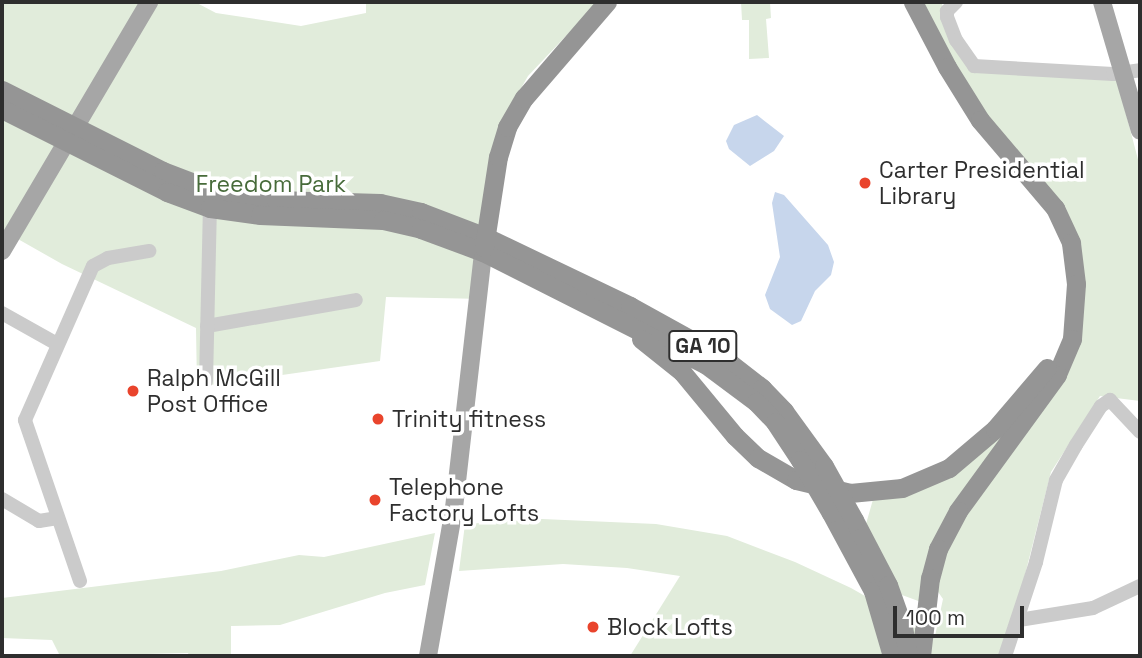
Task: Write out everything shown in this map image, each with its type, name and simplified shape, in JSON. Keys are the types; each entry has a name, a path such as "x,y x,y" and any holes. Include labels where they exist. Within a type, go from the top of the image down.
{"highway":[{"path":"485,244 499,157 508,127 524,98 607,2"},
{"path":"913,2 979,120 1055,208 1071,243 1075,294 1072,339 1057,375 952,521 938,549 927,599 921,656"},
{"name":"GA 10","path":"2,90 167,192 210,208 260,215 383,220 485,244 609,315 686,353 733,383 775,422 800,460 865,575 881,612 892,656"},
{"name":"GA 10","path":"2,109 72,133 220,193 276,200 380,203 421,212 485,244 649,316 722,357 762,388 784,411 824,466 888,585 908,656"},
{"path":"609,315 682,372 735,436 766,464 806,484 850,493 869,493 892,491 927,480 949,468 978,445 1043,375 1065,333 1075,294"}],"main road":[{"path":"2,251 149,2"},
{"path":"1102,2 1132,72 1140,131"},
{"path":"428,656 454,508 485,244"}],"street":[{"path":"956,2 947,11 947,17 974,66 1132,72"},
{"path":"206,381 210,208"},
{"path":"80,581 25,420 93,266 108,258 149,251"},
{"path":"207,326 356,300"},
{"path":"2,313 57,344"},
{"path":"1005,656 1018,620 1056,480 1101,406 1110,400 1140,432"},
{"path":"2,499 39,521 58,518"},
{"path":"1018,620 1093,608 1140,586"}],"green space":[{"name":"Freedom Park","path":"2,2 195,2 216,13 301,26 366,13 366,2 598,2 528,76 507,113 485,299 386,297 380,361 197,387 196,328 62,264 2,230"},
{"path":"741,2 770,2 771,18 766,19 769,58 749,59 749,20 742,20"},
{"path":"918,2 942,2 943,20 975,71 1117,80 1140,167 1140,401 1100,396 1051,472 1012,626 1007,626 1011,627 999,656 630,656 680,576 627,568 563,564 459,571 465,524 542,519 656,524 727,536 795,562 851,588 935,636 943,599 934,586 943,551 1065,366 1079,257 998,138"},
{"path":"1020,406 921,602 902,595 866,524 874,496 909,489"},
{"path":"435,533 425,585 385,593 280,625 231,626 231,656 189,656 188,653 60,656 52,640 2,638 2,598 221,571 299,555 324,557"}],"water":[{"path":"757,115 784,136 774,151 750,166 729,149 726,141 734,125"},
{"path":"775,192 784,195 828,245 834,262 831,275 815,291 801,321 792,325 770,309 765,295 780,257 772,203"}],"place":[{"name":"Carter Presidential Library","path":"865,183"},
{"name":"Ralph McGill Post Office","path":"133,391"},
{"name":"Trinity fitness","path":"378,419"},
{"name":"Telephone Factory Lofts","path":"375,500"},
{"name":"Block Lofts","path":"593,627"}]}
